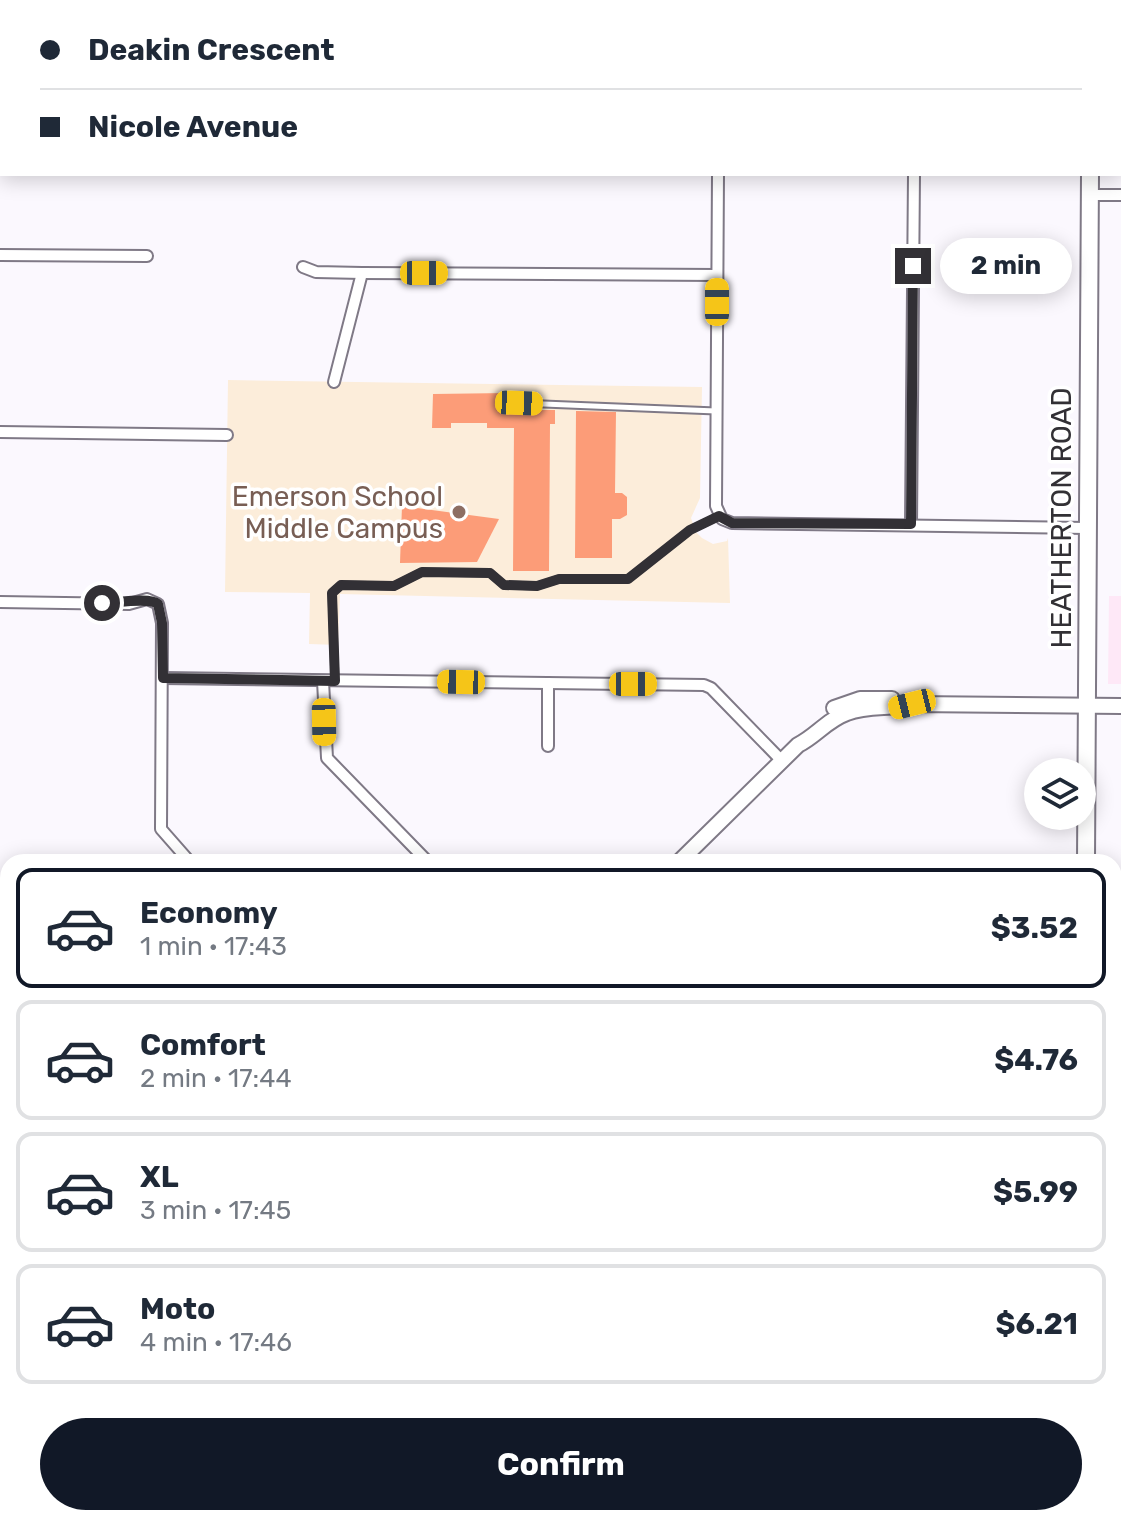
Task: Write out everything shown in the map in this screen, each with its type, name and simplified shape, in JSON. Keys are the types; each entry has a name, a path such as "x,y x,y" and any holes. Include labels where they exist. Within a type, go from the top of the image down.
{"main road":[{"name":"HEATHERTON ROAD","path":"1086,854 1090,176"}],"street":[{"path":"718,176 717,511 732,523 1087,528"},
{"path":"911,524 914,176"},
{"path":"1090,195 1121,195"},
{"path":"0,255 147,256"},
{"path":"303,267 316,272 362,273 717,275"},
{"path":"334,382 362,273"},
{"path":"0,432 227,435"},
{"path":"0,602 129,604 147,599 156,601 162,615 161,829 183,854"},
{"path":"163,678 691,684 711,688 782,761"},
{"path":"329,681 327,758 419,854"},
{"path":"548,683 548,746"},
{"path":"687,854 798,745 830,721 849,712 912,704 1121,706"}],"lane":[{"path":"519,403 717,412"},
{"path":"329,681 332,593 341,585 394,586 422,572 490,573 504,585 537,586 559,579 628,579 717,511"}],"shaded area":[{"name":"Emerson School Middle Campus","path":"228,380 702,387 700,498 691,518 696,532 713,544 727,541 728,538 730,603 340,594 338,645 309,644 310,593 225,592"},
{"path":"1109,596 1121,596 1121,684 1108,684"}],"building":[{"path":"507,393 507,410 555,410 555,424 550,424 549,571 513,571 514,428 487,428 487,423 451,423 451,428 432,428 433,394"},
{"path":"576,411 616,412 615,493 627,497 627,515 612,519 612,558 575,558"},
{"path":"402,506 499,519 477,562 400,563"}],"place":[{"name":"Emerson School Middle Campus","path":"459,512"}],"route":[{"path":"102,603 156,601 161,611 163,678 335,681 332,593 341,585 394,586 422,572 490,573 504,585 537,586 559,579 628,579 690,530 719,516 732,523 911,524 913,266"}]}
